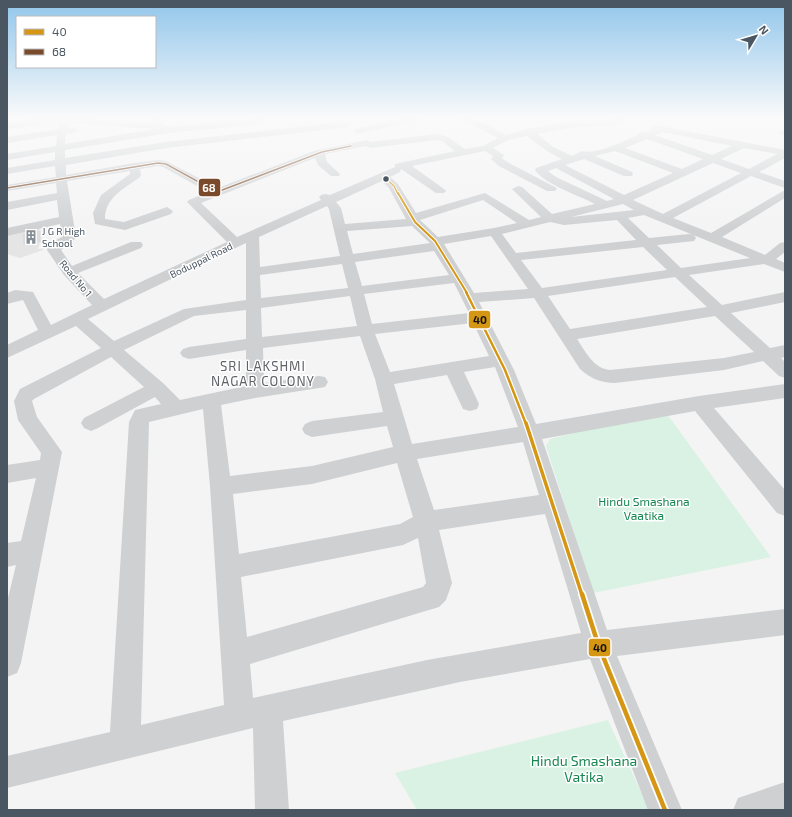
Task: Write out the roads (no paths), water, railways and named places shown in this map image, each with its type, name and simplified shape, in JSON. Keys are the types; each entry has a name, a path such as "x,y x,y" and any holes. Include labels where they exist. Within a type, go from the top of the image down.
{"street":[{"path":"7,157 18,155"},
{"name":"Road No 1","path":"61,155 62,196 69,238 54,247 54,250 69,272 100,305"},
{"path":"7,171 104,155"},
{"path":"232,239 193,202 312,155"},
{"path":"319,155 322,163 336,174"},
{"path":"383,155 392,164 440,191"},
{"name":"Boduppal Road","path":"7,344 44,327 100,305 252,236 327,199 392,164 444,155"},
{"path":"499,155 496,159 503,164 588,208"},
{"path":"570,155 558,165 542,168 540,171 605,204"},
{"path":"579,155 585,156 628,174"},
{"path":"635,155 683,173"},
{"path":"699,155 785,185"},
{"path":"254,272 347,260 437,244 494,232 624,200 722,155"},
{"path":"664,218 751,173 781,155"},
{"path":"7,188 151,163 166,164 217,192"},
{"path":"392,164 394,186 413,220 437,244 446,261 459,278 500,360 530,433 598,644 666,810"},
{"path":"558,165 645,211 785,268"},
{"path":"134,166 137,172 136,175 112,191 102,201 98,218 99,220 105,224 125,226 167,211"},
{"path":"518,189 549,218 564,221 621,216 645,211"},
{"path":"712,238 785,193"},
{"path":"7,206 62,196"},
{"path":"339,228 413,220 483,196 527,224"},
{"path":"234,655 430,598 437,591 439,583 426,522 394,418 384,379 366,331 335,208 327,199"},
{"name":"Boduppal Road","path":"7,352 78,319 100,305 232,239 327,199"},
{"path":"621,216 622,219 645,243 720,310 785,372"},
{"path":"7,232 66,220"},
{"path":"494,232 538,293 586,365 595,373 605,377 724,364 785,351"},
{"path":"252,236 254,272 255,391"},
{"path":"512,257 689,238"},
{"path":"69,272 136,245"},
{"path":"468,298 538,293 678,274 766,260 785,246"},
{"path":"8,648 32,550 52,452 28,420 23,402 27,394 112,349 190,312 459,278"},
{"path":"7,299 15,296 28,295 44,327"},
{"path":"566,335 720,310 785,297"},
{"path":"189,353 254,342 480,318"},
{"path":"78,319 157,388 175,407"},
{"path":"384,379 500,360"},
{"path":"453,368 470,404"},
{"path":"125,743 139,422 142,415 255,391 319,382"},
{"path":"91,423 157,388"},
{"path":"221,486 312,475 405,453 530,433 699,403 785,391"},
{"path":"212,400 221,486 234,655 254,713 272,810"},
{"path":"699,403 785,506"},
{"path":"312,429 394,418"},
{"path":"7,474 49,466"},
{"path":"227,568 403,534 426,522 553,502"},
{"path":"7,555 32,550"},
{"path":"7,772 348,690 524,656 598,644 785,622"},
{"path":"750,810 785,798"}],"place":[{"name":"J G R High School","path":"31,237"}],"district":[{"name":"SRI LAKSHMI NAGAR COLONY","path":"263,374"}],"park label":[{"name":"Hindu Smashana Vaatika","path":"644,508"},
{"name":"Hindu Smashana Vatika","path":"584,768"}]}
